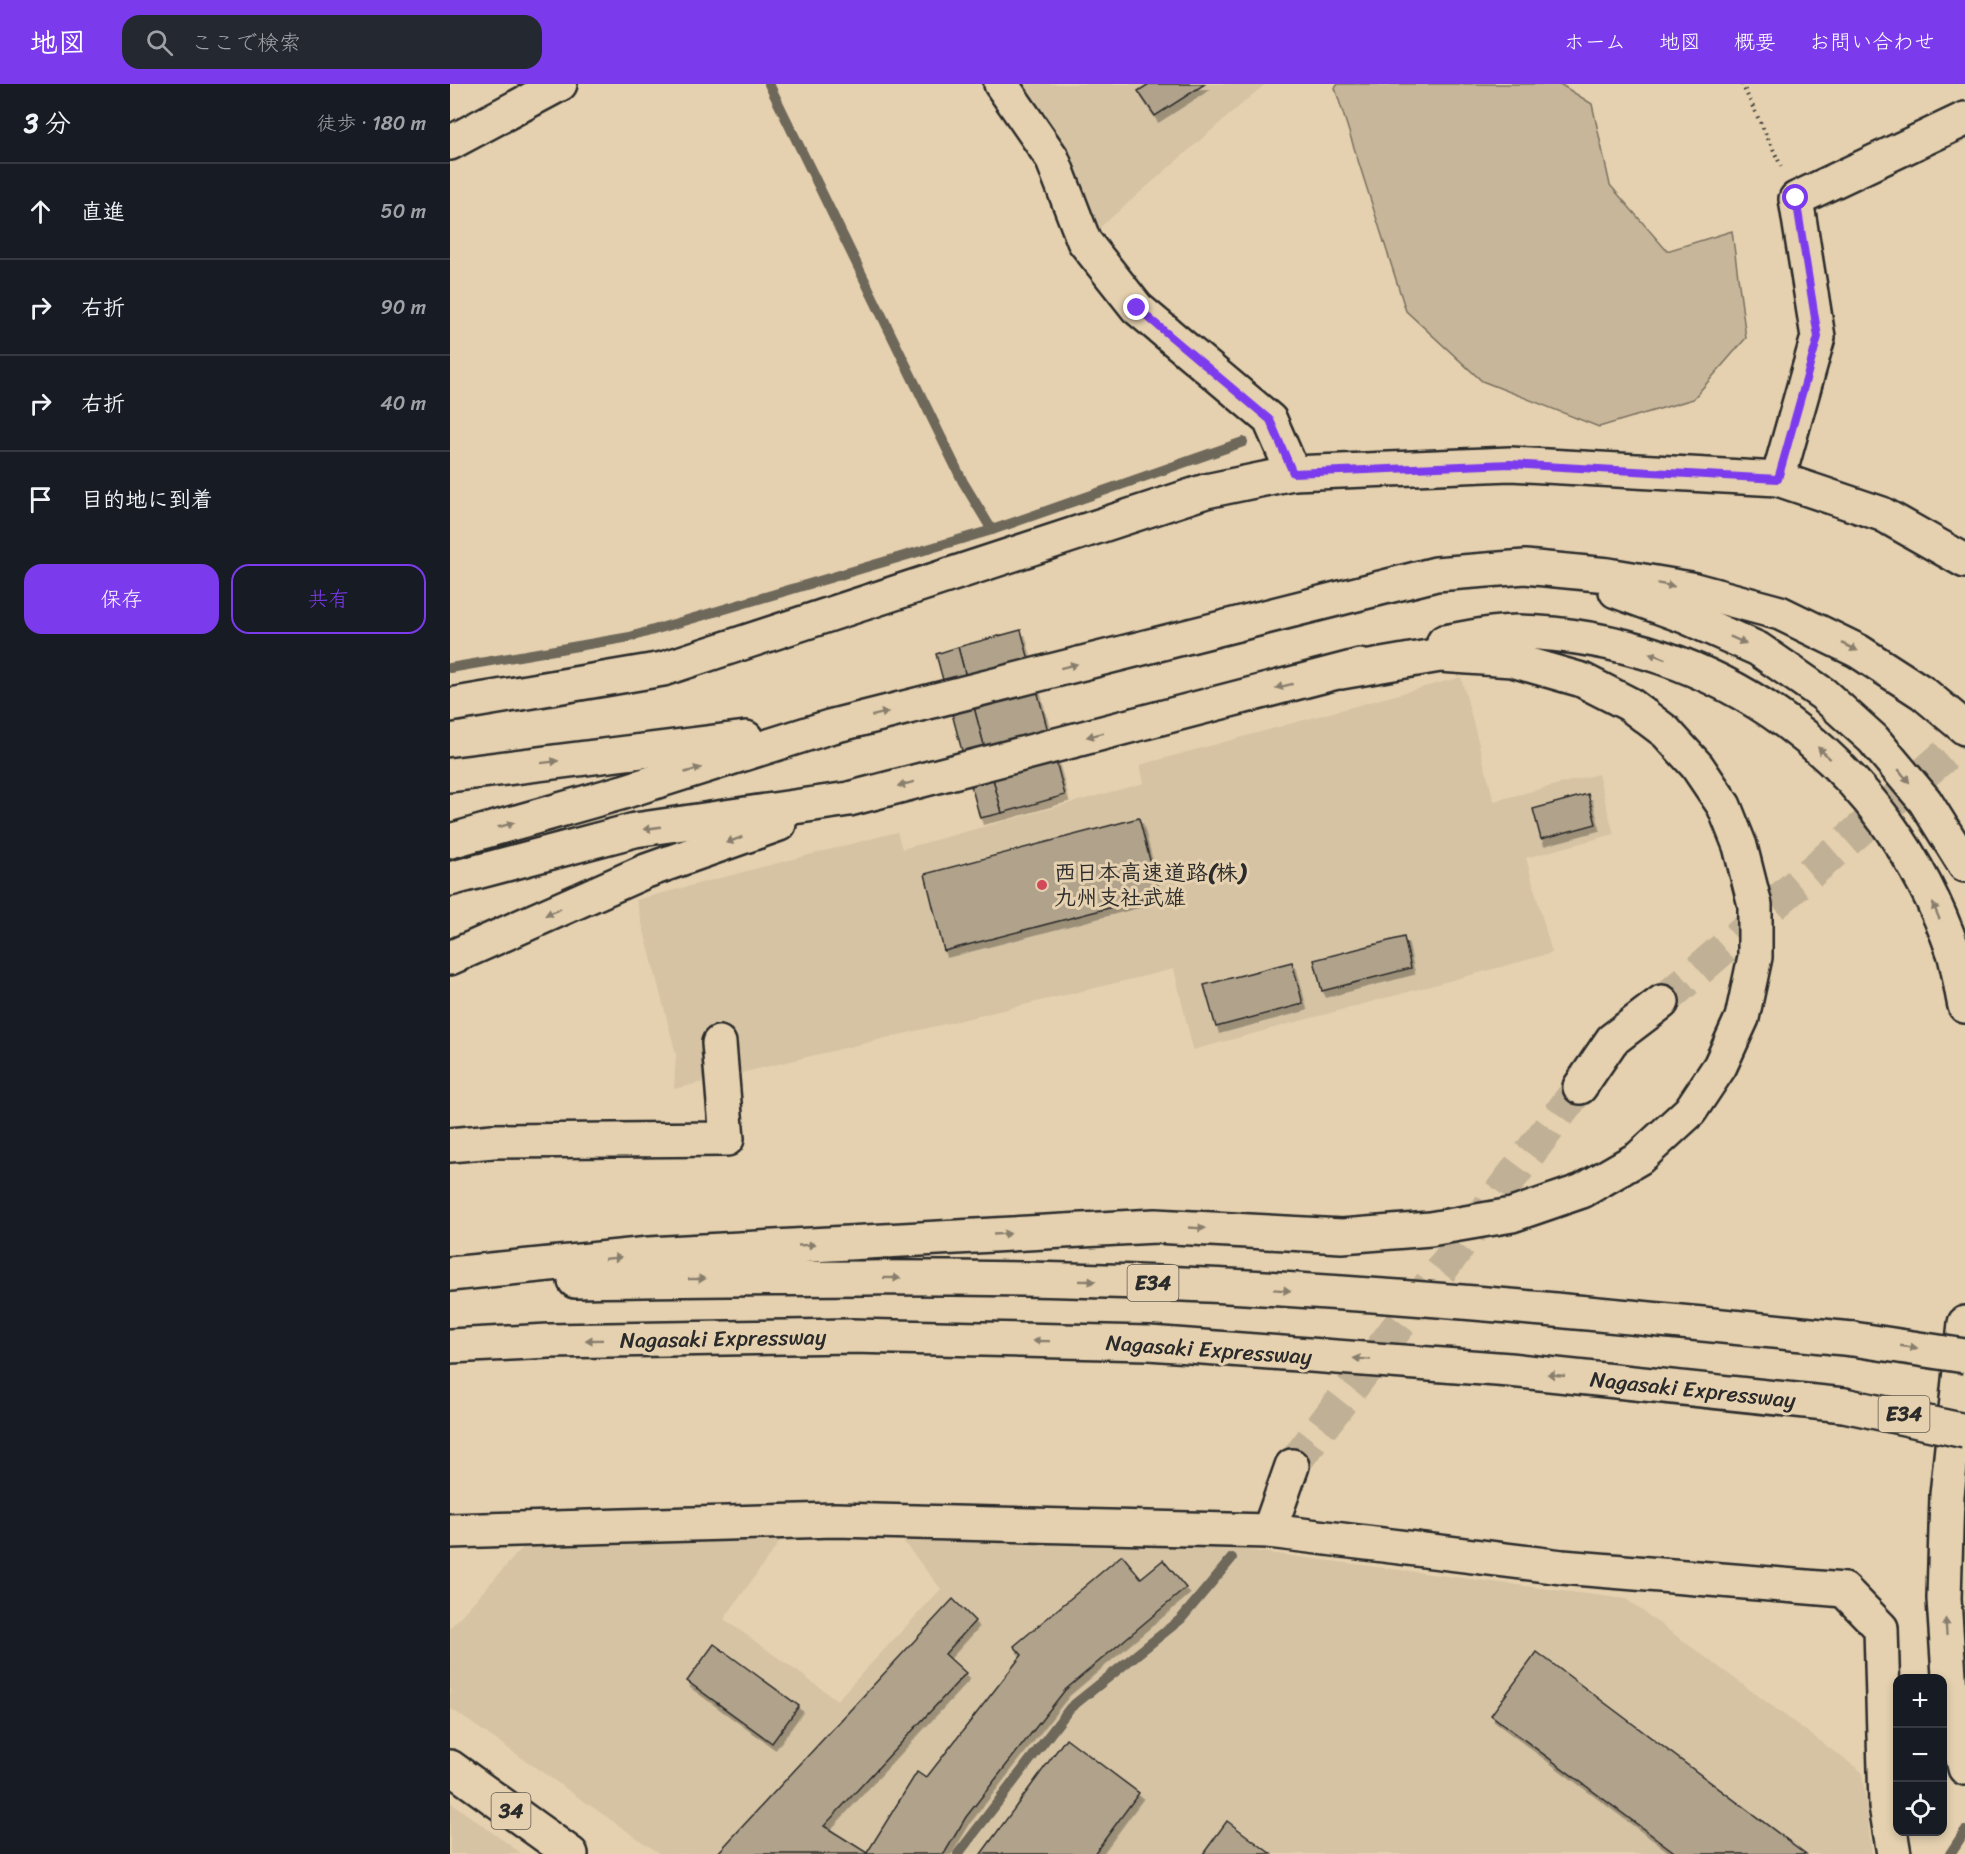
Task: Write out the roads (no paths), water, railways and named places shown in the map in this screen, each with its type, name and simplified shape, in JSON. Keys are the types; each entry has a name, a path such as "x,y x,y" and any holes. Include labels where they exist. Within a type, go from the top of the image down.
{"main road":[{"path":"450,143 560,84"},
{"path":"1000,84 1052,158 1084,241 1137,308 1270,420 1293,473"},
{"path":"1778,479 1818,337 1796,198 1965,119"},
{"path":"450,705 663,669 1206,491 1293,473 1510,464 1778,479 1882,514 1965,561"},
{"path":"1525,567 1608,588 1673,612 1758,649 1823,694 1874,739 1925,801 1965,865"},
{"path":"450,841 623,792 829,727 1436,574 1525,567 1608,575 1691,589 1780,613 1858,651 1923,693 1965,728"},
{"path":"450,958 646,871 849,799 1341,672 1438,642 1515,632 1582,638 1644,651 1704,672 1754,699 1802,733 1845,773 1888,823 1923,882 1950,944 1965,1006"},
{"path":"450,1274 649,1254 1155,1226 1342,1236 1430,1229 1512,1215 1532,1209 1582,1191 1639,1158 1690,1111 1720,1066 1742,1018 1755,957 1755,905 1740,846 1724,806 1697,766 1666,732 1629,704 1582,680 1512,660 1440,655 1341,672"},
{"path":"450,775 829,727"},
{"path":"450,879 635,830 849,799"},
{"path":"1580,1087 1612,1040 1662,1002"},
{"path":"450,1145 493,1141 727,1139 719,1042"},
{"name":"E34","path":"450,1286 572,1281 859,1277 1160,1283 1505,1304 1853,1339 1965,1356"},
{"path":"1965,1323 1947,1495 1944,1599 1951,1706 1965,1768"},
{"name":"Nagasaki Expressway","path":"450,1346 549,1341 851,1336 1149,1343 1510,1370 1844,1405 1965,1422"},
{"path":"1844,1405 1965,1431"},
{"path":"1269,1531 1292,1466"},
{"path":"450,1531 835,1520 1269,1531 1562,1567 1844,1590 1881,1628 1886,1806 1894,1854"},
{"name":"34","path":"450,1767 571,1854"}],"waterway":[{"path":"769,84 963,482 992,530"},
{"path":"450,668 630,637 992,530 1243,442"},
{"path":"958,1854 1070,1708 1181,1619 1232,1558"},
{"path":"1950,1854 1965,1831"}],"tunnel":[{"path":"1662,1002 1965,738"},
{"path":"1292,1466 1580,1087"}],"place":[{"name":"西日本高速道路(株) 九州支社武雄","path":"1042,885"}]}
